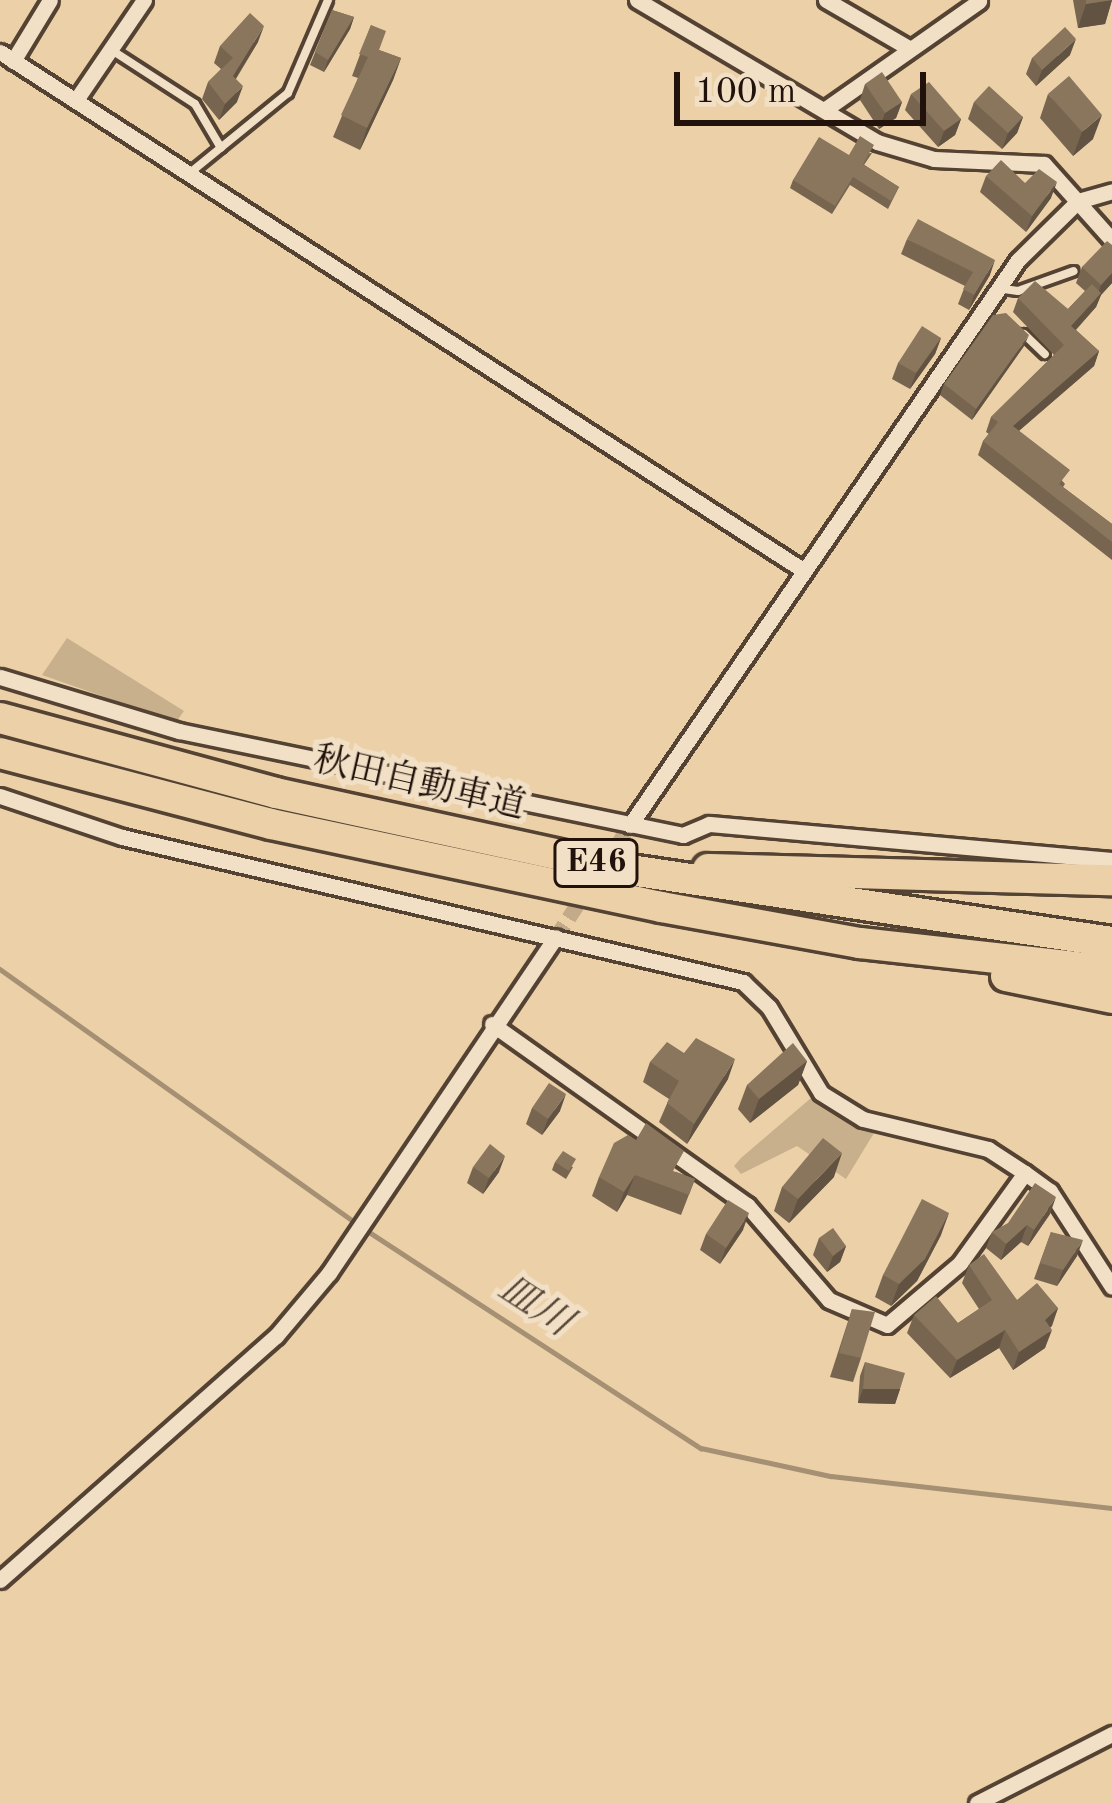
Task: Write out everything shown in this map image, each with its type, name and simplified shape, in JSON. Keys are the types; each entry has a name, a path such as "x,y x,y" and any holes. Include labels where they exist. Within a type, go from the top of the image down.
{"highway":[{"name":"秋田自動車道","path":"0,718 276,793 630,870 1112,942"},
{"name":"秋田自動車道","path":"0,753 446,863 860,943 1112,970"},
{"path":"630,870 1112,880"},
{"path":"860,943 1112,998"}],"street":[{"path":"50,0 7,57 803,570"},
{"path":"76,100 143,0"},
{"path":"637,0 915,156 1044,164 1112,240"},
{"path":"826,0 907,46"},
{"path":"827,108 907,46 980,1"},
{"path":"630,825 993,294 1046,225 1078,201 1112,191"},
{"path":"0,677 179,731 682,835 709,824 1112,860"},
{"path":"0,796 122,837 743,982 770,1007 821,1093 863,1119 988,1149 1050,1191 1112,1287"},
{"path":"0,1580 226,1388 353,1235 492,1024 556,938"},
{"path":"492,1024 747,1205 829,1300 887,1325 960,1263 1024,1173"},
{"path":"977,1803 1112,1734"}],"lane":[{"path":"191,172 288,92 328,0"},
{"path":"110,49 195,104 220,148"},
{"path":"1003,314 993,294 1018,291 1074,271"},
{"path":"1016,327 1045,354"}],"shaded area":[{"path":"67,638 184,711 176,722 42,675"},
{"path":"811,1098 874,1133 846,1179 797,1146 741,1174 734,1166 741,1158"}],"building":[{"path":"332,10 354,17 328,60 315,52"},
{"path":"250,13 264,26 233,76 243,86 225,104 208,82 233,58 220,46"},
{"path":"371,25 386,31 379,50 401,58 367,128 341,115 368,57 359,54"},
{"path":"1065,27 1076,39 1042,70 1032,58"},
{"path":"882,72 902,102 885,113 865,84"},
{"path":"1069,76 1102,115 1082,132 1048,94"},
{"path":"929,82 961,119 944,131 911,94"},
{"path":"989,86 1023,117 1008,133 974,102"},
{"path":"860,136 874,145 863,164 899,187 891,201 853,177 835,206 793,180 819,137 849,155"},
{"path":"1001,160 1025,183 1039,169 1057,182 1032,216 986,176"},
{"path":"918,219 995,260 974,295 963,289 973,272 907,239"},
{"path":"1107,241 1112,245 1112,273 1101,285 1082,267"},
{"path":"1035,281 1068,309 1092,284 1101,293 1071,326 1099,351 1013,426 1070,470 1059,484 1112,524 1112,542 983,441 998,422 991,417 1064,345 1018,298"},
{"path":"1006,313 1029,335 976,409 944,384 993,315"},
{"path":"922,326 941,338 916,373 898,363"},
{"path":"696,1038 735,1059 694,1124 667,1103 679,1081 650,1062 667,1042 684,1053"},
{"path":"793,1043 807,1061 759,1099 747,1085"},
{"path":"549,1083 566,1094 548,1119 532,1108"},
{"path":"646,1123 684,1151 673,1171 695,1179 689,1195 635,1175 624,1192 599,1177 614,1143 628,1135 636,1140"},
{"path":"823,1138 842,1153 798,1199 782,1187"},
{"path":"490,1144 505,1156 489,1178 473,1167"},
{"path":"563,1151 576,1159 569,1171 555,1162"},
{"path":"1035,1183 1056,1197 1034,1230 1027,1225 1006,1244 992,1232 1008,1223"},
{"path":"922,1199 949,1213 925,1259 899,1284 883,1275"},
{"path":"728,1200 749,1213 726,1248 706,1234"},
{"path":"833,1228 846,1246 833,1256 819,1238"},
{"path":"1051,1232 1083,1240 1063,1270 1040,1263"},
{"path":"984,1254 1017,1300 1037,1283 1058,1308 1045,1320 1052,1330 1019,1352 1005,1330 957,1360 914,1315 936,1296 958,1323 992,1300 969,1265"},
{"path":"852,1309 875,1312 861,1358 839,1353"},
{"path":"865,1362 905,1373 900,1389 863,1389"}],"waterway":[{"name":"皿川","path":"0,969 357,1224"},
{"name":"皿川","path":"366,1230 701,1448 831,1476 1112,1508"}],"tunnel":[{"path":"604,865 630,825"},
{"path":"556,937 587,890"}]}
